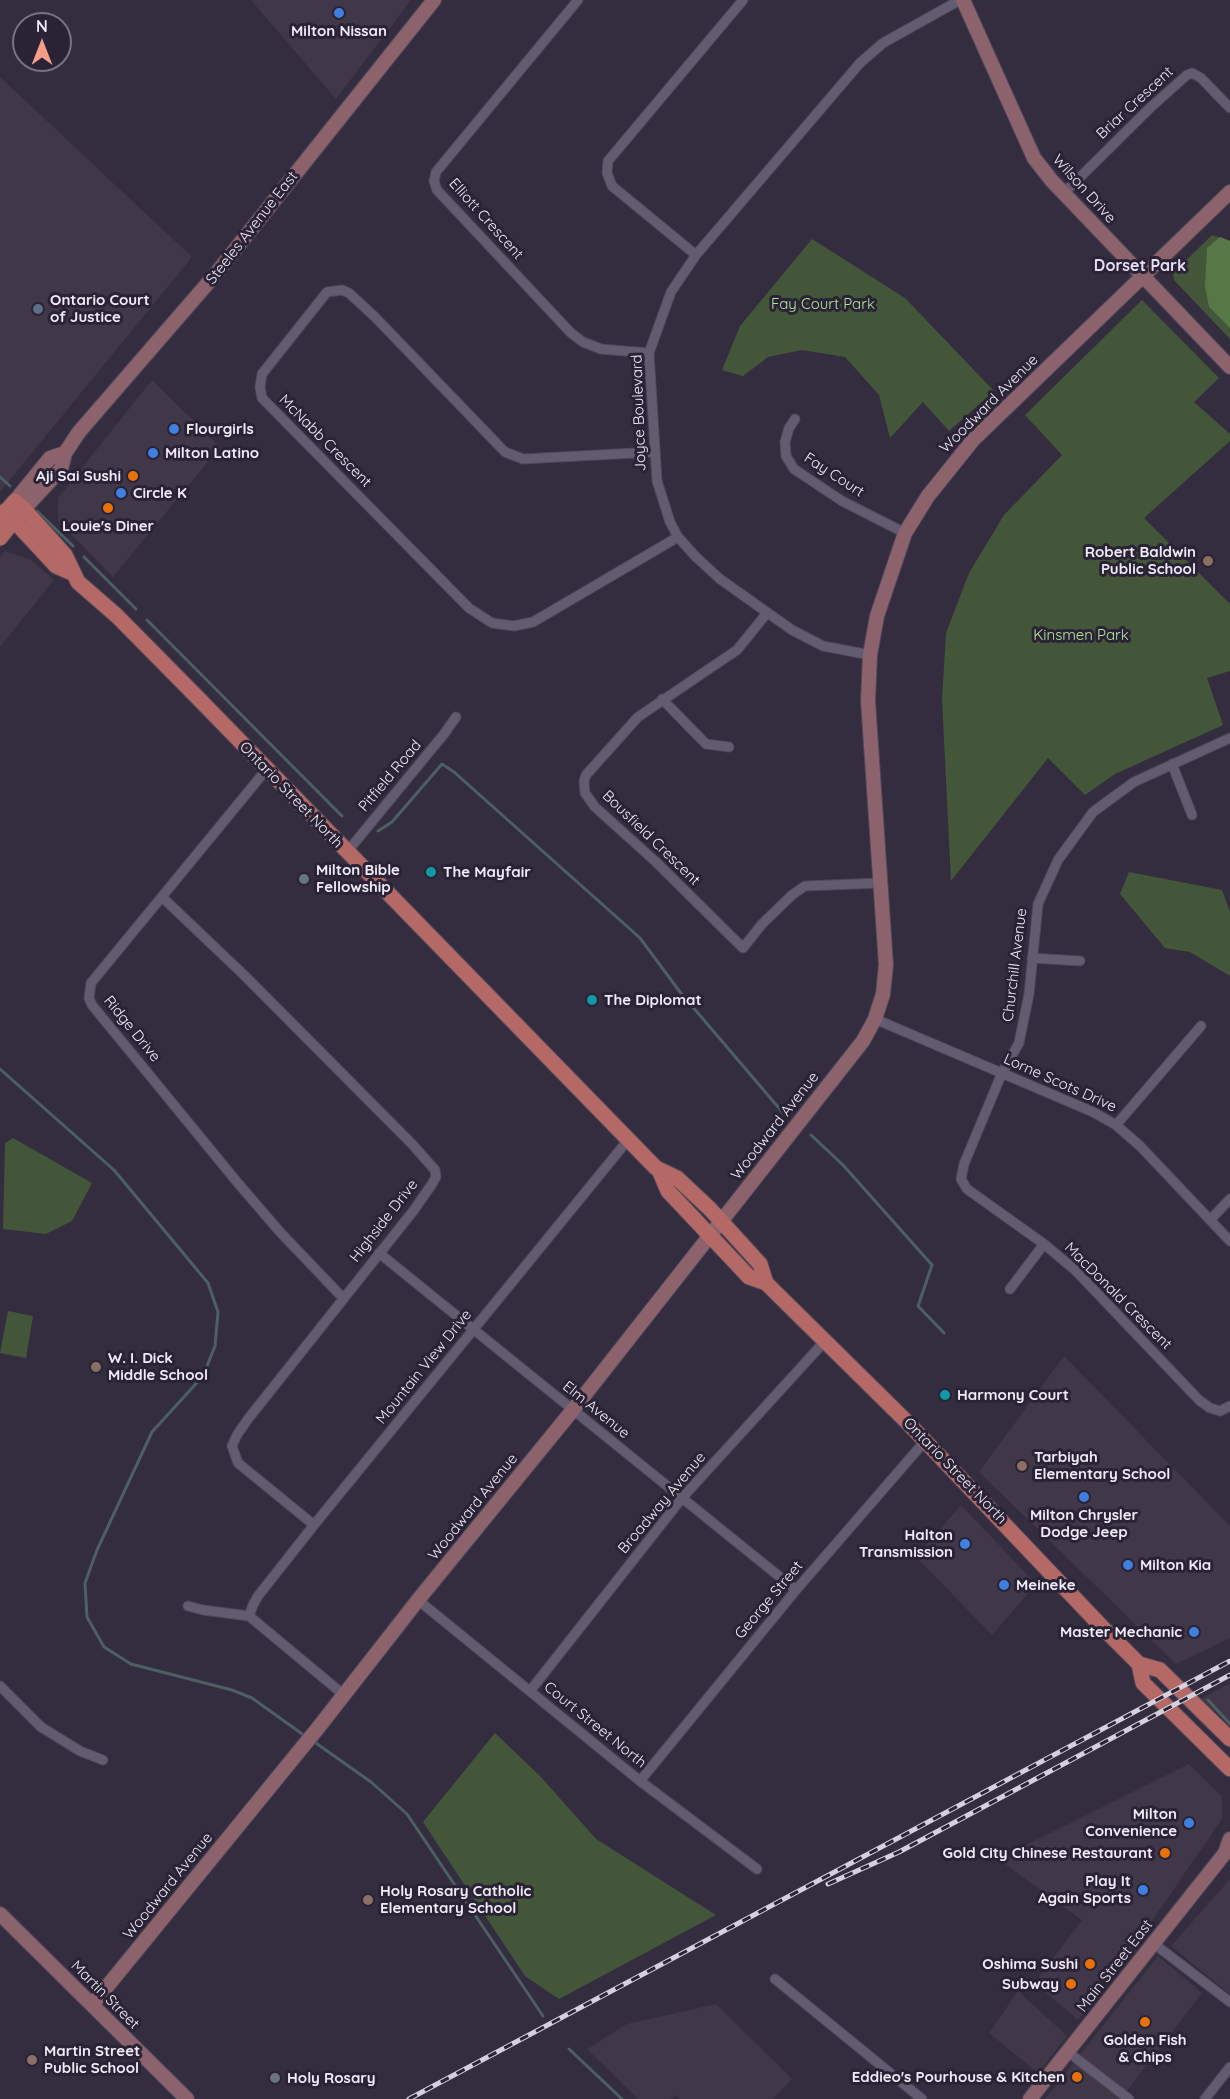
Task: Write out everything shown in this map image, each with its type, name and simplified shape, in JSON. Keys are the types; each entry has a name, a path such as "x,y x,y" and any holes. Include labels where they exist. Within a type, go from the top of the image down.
{"main road":[{"name":"Steeles Avenue East","path":"0,538 11,512"},
{"name":"Ontario Street North","path":"11,512 65,555 78,582 117,616 197,697 628,1140 659,1170 677,1178 721,1221 760,1264 766,1283"},
{"name":"Ontario Street North","path":"659,1170 668,1191 749,1277 766,1283 825,1341 925,1441 1139,1664 1160,1670 1230,1739"},
{"name":"Ontario Street North","path":"1139,1664 1143,1683 1230,1769"}],"street":[{"name":"Steeles Avenue East","path":"11,512 50,458 65,453 79,432 219,270 435,0"},
{"name":"Elliott Crescent","path":"578,0 436,172 434,181 437,190 571,333 583,342 601,349 649,353"},
{"path":"696,255 612,186 607,173 608,161 743,0"},
{"name":"Joyce Boulevard","path":"870,655 823,646 792,630 720,579 678,537 670,522 657,481 649,353 671,292 696,255 860,63 883,43 962,0"},
{"name":"Wilson Drive","path":"962,0 1034,158 1063,194 1230,367"},
{"name":"Briar Crescent","path":"1063,194 1151,107 1187,75 1192,73 1201,78 1230,108"},
{"name":"Woodward Avenue","path":"92,2005 306,1744 863,1041 875,1018 883,994 886,965 868,701 870,655 877,616 905,533 928,496 973,440 1230,192"},
{"name":"McNabb Crescent","path":"654,452 523,459 505,452 375,316 349,293 342,290 327,292 262,374 260,387 262,398 469,608 492,623 514,626 533,622 678,537"},
{"name":"Fay Court","path":"795,419 789,428 785,442 786,456 794,469 842,501 905,533"},
{"name":"Bousfield Crescent","path":"767,613 737,650 638,717 593,766 584,781 585,793 595,807 656,862 743,948 762,924 792,895 805,886 880,883"},
{"path":"662,699 706,744 729,747"},
{"name":"Pitfield Road","path":"347,852 456,717"},
{"name":"Churchill Avenue","path":"1002,1072 1019,1043 1029,994 1038,904 1058,861 1093,812 1134,782 1230,738"},
{"path":"1172,764 1192,815"},
{"name":"Ridge Drive","path":"266,770 91,983 89,998 92,1005 237,1182 280,1232 343,1298"},
{"name":"Highside Drive","path":"162,897 245,976 435,1170 436,1177 432,1184 237,1435 232,1446 238,1463 314,1525"},
{"path":"1032,958 1080,961"},
{"name":"Lorne Scots Drive","path":"875,1018 1093,1112 1116,1125 1140,1146 1230,1241"},
{"path":"1116,1125 1201,1026"},
{"name":"MacDonald Crescent","path":"1002,1072 964,1164 961,1179 967,1189 1044,1244 1075,1270 1199,1400 1210,1408 1220,1411 1230,1406"},
{"name":"Mountain View Drive","path":"249,1616 258,1596 314,1525 628,1140"},
{"path":"1211,1219 1230,1199"},
{"path":"1010,1289 1044,1244"},
{"name":"Elm Avenue","path":"379,1253 796,1590"},
{"name":"Broadway Avenue","path":"530,1691 682,1498 825,1341"},
{"name":"George Street","path":"640,1781 796,1590 925,1441"},
{"name":"Court Street North","path":"418,1600 640,1781 756,1869"},
{"path":"188,1606 213,1612 249,1616 344,1695"},
{"path":"0,1686 41,1726 80,1751 103,1760"},
{"name":"Main Street East","path":"1030,2099 1228,1852 1230,1839"},
{"name":"Martin Street","path":"0,1914 187,2099"},
{"path":"1154,1943 1230,2002"},
{"path":"775,1979 922,2099"},
{"path":"1068,2052 1129,2099"},
{"path":"1204,2099 1230,2067"}],"shaded area":[{"path":"251,0 411,0 336,99"},
{"path":"0,77 192,257 0,492"},
{"path":"152,380 220,447 113,577 58,521 58,498"},
{"path":"5,551 31,560 54,580 0,647 0,557"},
{"path":"1064,1356 1230,1526 1230,1638 1176,1664 979,1472"},
{"path":"961,1505 1036,1584 992,1635 916,1557"},
{"path":"1230,1683 1230,1725 1201,1699"},
{"path":"1189,1764 1222,1797 1222,1819 1121,1966 1078,2020 1036,1984 1036,1981 1082,1920 998,1859"},
{"path":"1230,1879 1230,1994 1171,1946"},
{"path":"1158,1956 1202,1993 1126,2092 1135,2099 1045,2099"},
{"path":"1018,1991 1067,2036 1038,2073 989,2033"},
{"path":"716,2004 792,2079 773,2099 680,2099 675,2095 671,2099 638,2099 587,2049 627,2024"}],"green space":[{"path":"1212,235 1230,241 1230,339 1174,280 1173,273"},
{"path":"1220,237 1230,241 1230,328 1209,307 1205,286 1207,248"},
{"name":"Fay Court Park","path":"812,239 905,298 994,391 949,431 923,402 890,438 879,395 845,357 802,350 768,357 743,376 722,370 740,326"},
{"name":"Kinsmen Park","path":"1142,300 1219,378 1194,402 1230,434 1230,441 1144,518 1230,604 1230,671 1207,678 1223,725 1115,774 1085,795 1048,758 951,881 942,699 946,633 969,573 1004,515 1062,455 1025,415"},
{"path":"1129,872 1222,890 1230,912 1230,976 1190,952 1165,948 1120,894"},
{"path":"13,1138 92,1183 72,1221 46,1234 3,1229 5,1143"},
{"path":"8,1311 33,1316 26,1358 0,1353"},
{"path":"495,1733 541,1777 596,1839 716,1915 559,1999 525,1976 423,1822"}],"waterway":[{"path":"0,477 10,486"},
{"path":"37,511 73,546"},
{"path":"84,557 136,609"},
{"path":"147,620 342,816"},
{"path":"378,831 392,822 442,764 454,772 640,938 680,992 784,1114"},
{"path":"0,1069 114,1170 208,1283 218,1312 215,1346 203,1376 152,1432 97,1550 85,1583 87,1617 104,1647 131,1664 232,1690 252,1698 305,1736"},
{"path":"811,1135 843,1165 932,1265 918,1306 944,1333"},
{"path":"1208,1700 1230,1724"},
{"path":"313,1741 371,1782 407,1814 543,2016"},
{"path":"569,2049 622,2099"}],"railway":[{"path":"409,2099 1230,1661"},
{"path":"828,1884 899,1852 1230,1675"}],"place":[{"name":"Milton Nissan","path":"339,13"},
{"name":"Ontario Court of Justice","path":"38,309"},
{"name":"Flourgirls","path":"174,429"},
{"name":"Milton Latino","path":"153,453"},
{"name":"Aji Sai Sushi","path":"133,476"},
{"name":"Circle K","path":"121,493"},
{"name":"Louie's Diner","path":"108,508"},
{"name":"Robert Baldwin Public School","path":"1208,561"},
{"name":"The Mayfair","path":"431,872"},
{"name":"Milton Bible Fellowship","path":"304,879"},
{"name":"The Diplomat","path":"592,1000"},
{"name":"W. I. Dick Middle School","path":"96,1367"},
{"name":"Harmony Court","path":"945,1395"},
{"name":"Tarbiyah Elementary School","path":"1022,1466"},
{"name":"Milton Chrysler Dodge Jeep","path":"1084,1497"},
{"name":"Halton Transmission","path":"965,1544"},
{"name":"Milton Kia","path":"1128,1565"},
{"name":"Meineke","path":"1004,1585"},
{"name":"Master Mechanic","path":"1194,1632"},
{"name":"Milton Convenience","path":"1189,1823"},
{"name":"Gold City Chinese Restaurant","path":"1165,1853"},
{"name":"Play It Again Sports","path":"1143,1890"},
{"name":"Holy Rosary Catholic Elementary School","path":"368,1900"},
{"name":"Oshima Sushi","path":"1090,1964"},
{"name":"Subway","path":"1071,1984"},
{"name":"Golden Fish & Chips","path":"1145,2022"},
{"name":"Martin Street Public School","path":"32,2060"},
{"name":"Eddieo's Pourhouse & Kitchen","path":"1077,2077"},
{"name":"Holy Rosary","path":"275,2078"}],"district":[{"name":"Dorset Park","path":"1140,266"}]}
